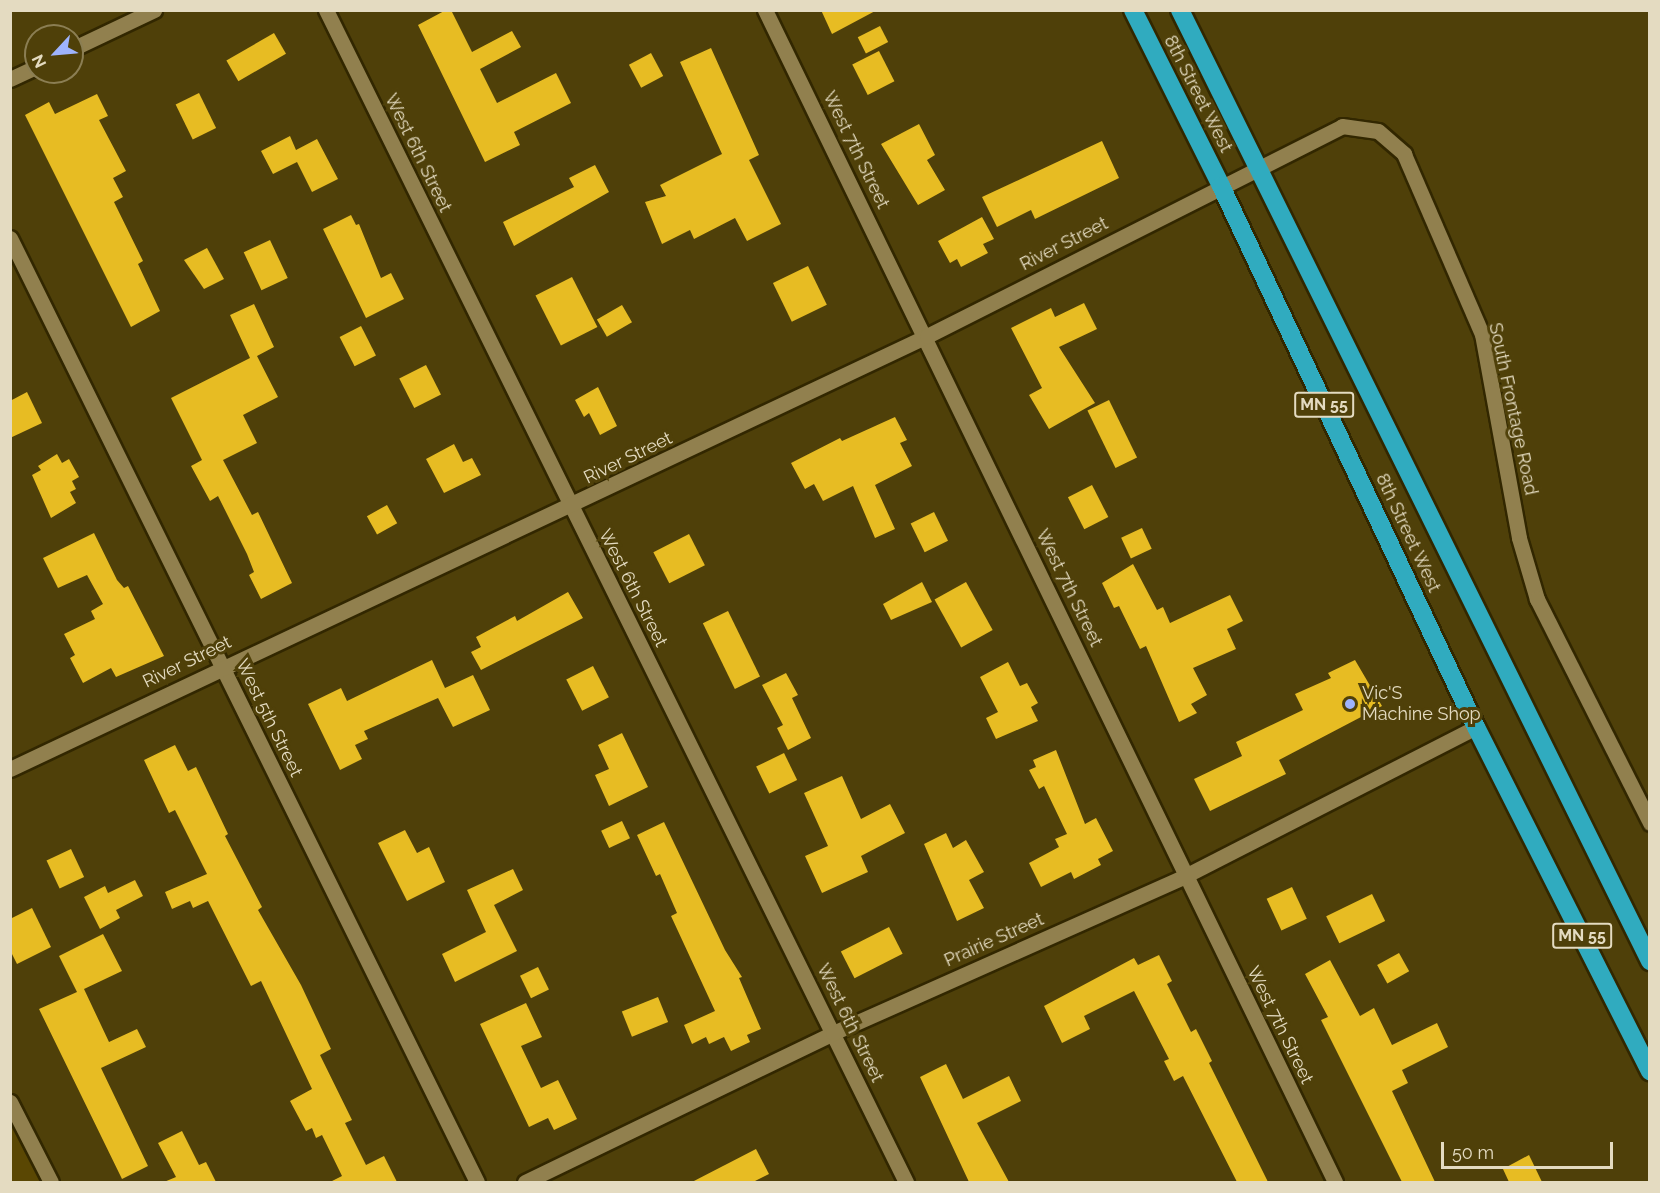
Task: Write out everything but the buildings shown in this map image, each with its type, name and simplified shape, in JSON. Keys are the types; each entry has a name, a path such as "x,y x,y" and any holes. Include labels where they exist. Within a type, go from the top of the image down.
{"highway":[{"name":"8th Street West","path":"1133,10 1221,186 1476,727 1650,1071"},
{"name":"8th Street West","path":"1179,10 1650,961"}],"street":[{"path":"84,44 154,10"},
{"name":"West 6th Street","path":"326,10 570,508 906,1182"},
{"name":"West 7th Street","path":"765,10 927,336 1185,876 1335,1182"},
{"path":"10,79 24,73"},
{"name":"South Frontage Road","path":"1256,168 1342,126 1378,131 1404,154 1482,334 1519,538 1538,599 1650,823"},
{"name":"River Street","path":"10,769 221,667 570,508 927,336 1256,168"},
{"name":"West 5th Street","path":"10,238 477,1182"},
{"name":"Prairie Street","path":"525,1182 833,1033 1185,876 1476,727"},
{"path":"10,1102 51,1182"}],"shaded area":[{"path":"11,1102 51,1182 11,1182"}],"place":[{"name":"Vic'S Machine Shop","path":"1350,704"}]}
